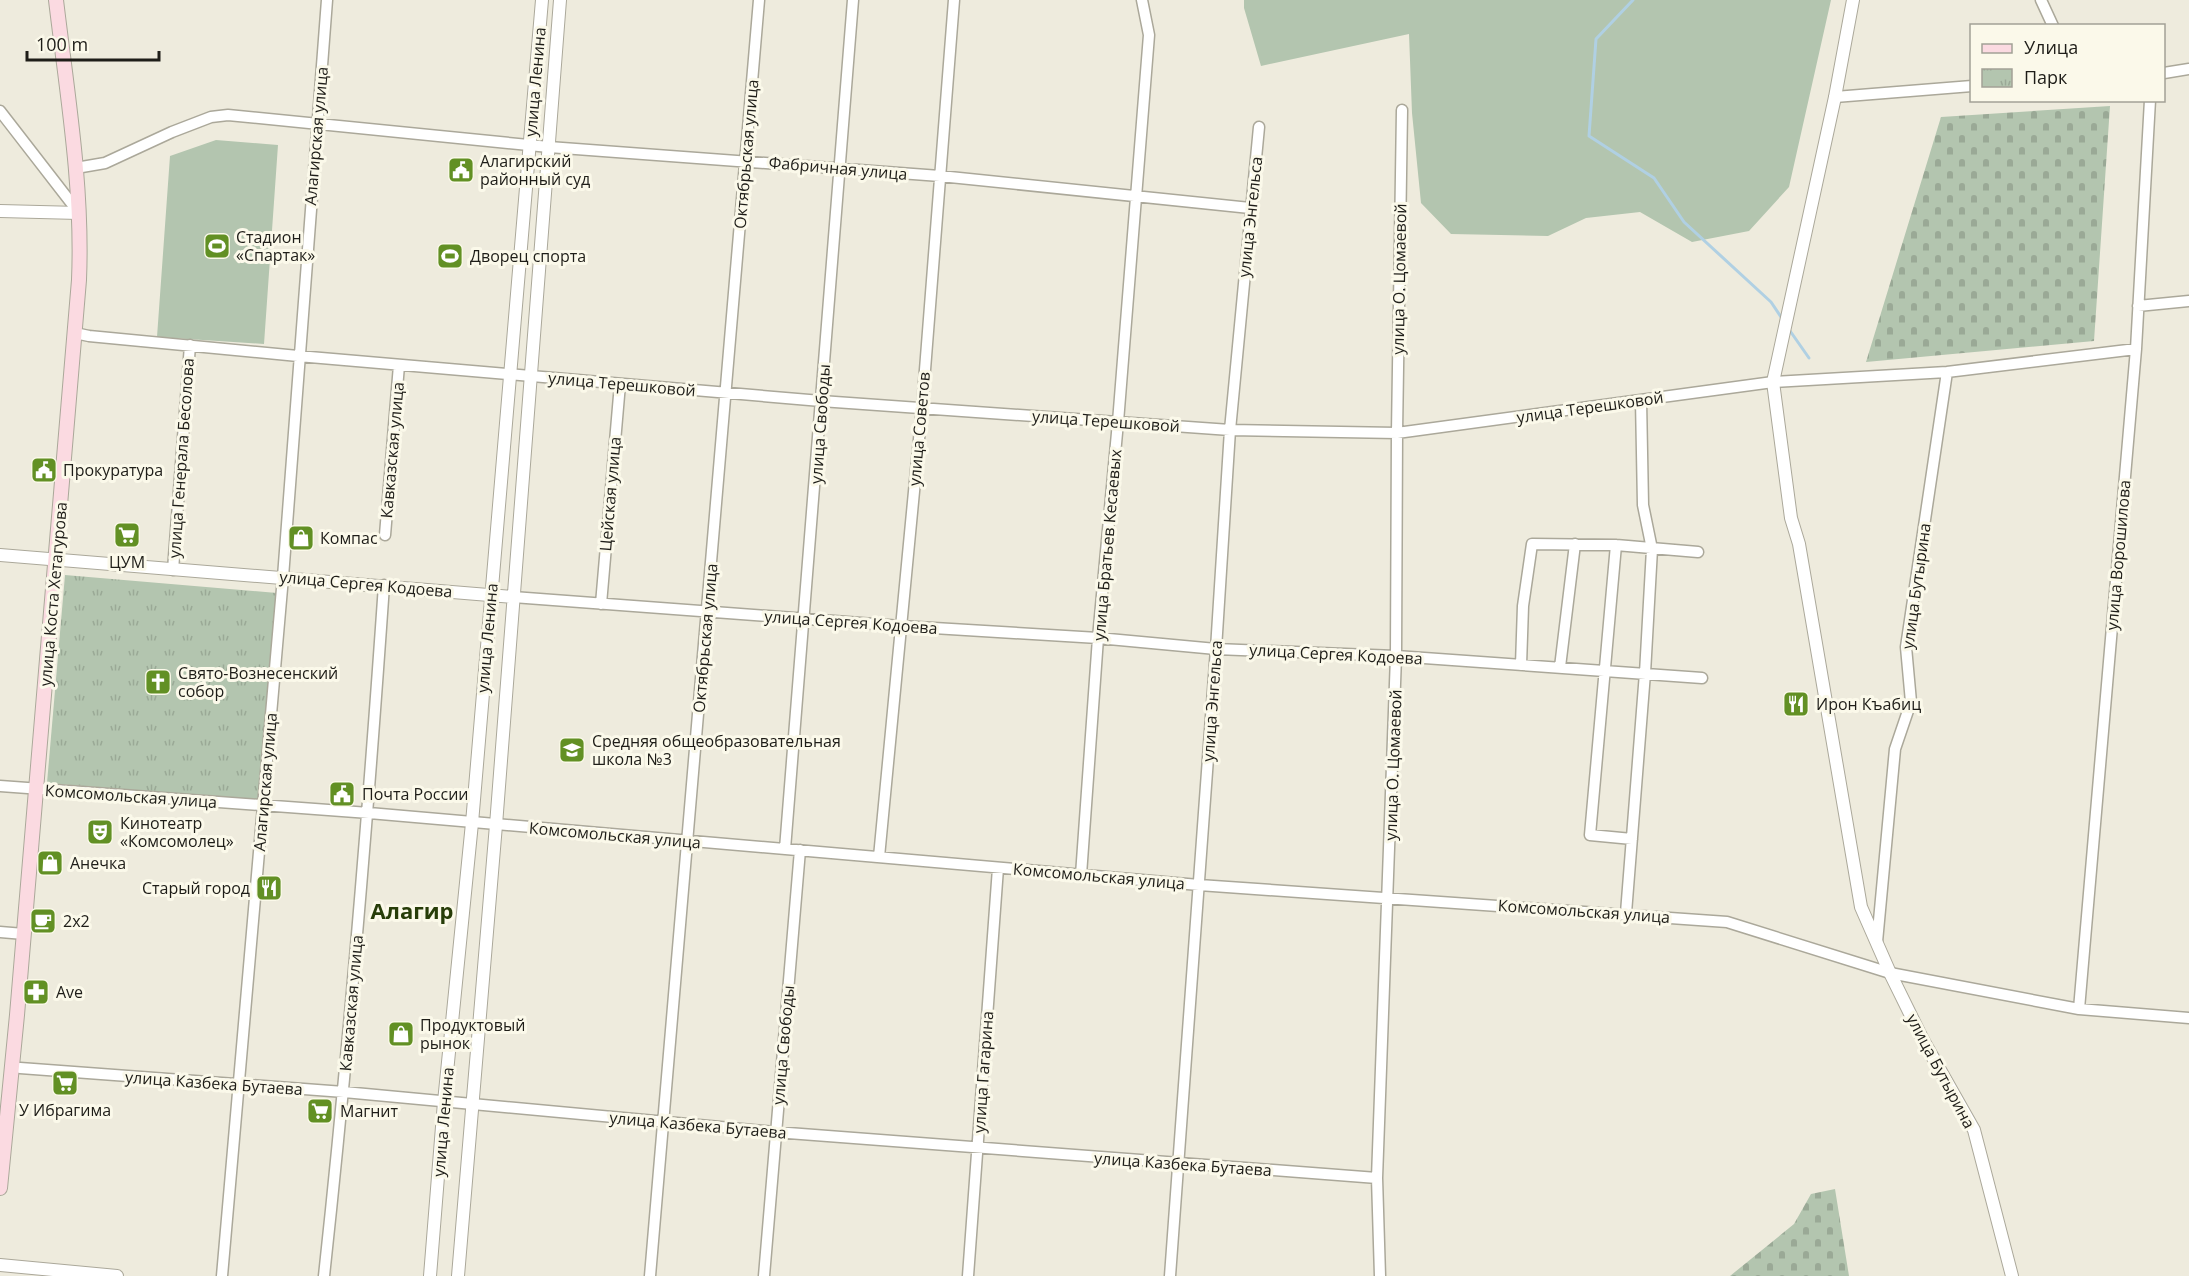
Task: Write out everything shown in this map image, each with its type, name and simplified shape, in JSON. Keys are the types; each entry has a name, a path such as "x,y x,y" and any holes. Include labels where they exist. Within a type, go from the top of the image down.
{"main road":[{"name":"улица Коста Хетагурова","path":"0,1188 56,560 80,247 76,168 56,0"}],"street":[{"name":"Алагирская улица","path":"222,1276 283,578 298,357 327,0"},
{"name":"улица Ленина","path":"430,1276 444,1102 472,823 542,0"},
{"name":"улица Ленина","path":"458,1276 496,825 560,0"},
{"name":"Октябрьская улица","path":"650,1276 759,0"},
{"name":"улица Свободы","path":"785,849 853,0"},
{"name":"улица Советов","path":"879,857 922,408 954,0"},
{"name":"улица Братьев Кесаевых","path":"1081,875 1098,638 1149,35 1142,0"},
{"name":"улица Бутырина","path":"1853,0 1835,97 1773,382 1791,518 1801,556 1861,907 1923,1040 1974,1130 2012,1276"},
{"path":"2041,0 2052,24"},
{"path":"2165,73 2189,69"},
{"path":"1835,97 1970,86"},
{"name":"улица Ворошилова","path":"2079,1009 2136,349 2150,102"},
{"name":"улица О. Цомаевой","path":"1380,1276 1377,1179 1396,656 1402,110"},
{"path":"0,111 79,213"},
{"name":"Фабричная улица","path":"76,168 105,163 172,132 211,117 228,115 549,147 940,176 1250,208"},
{"name":"улица Энгельса","path":"1170,1276 1230,430 1259,127"},
{"path":"0,211 79,213"},
{"path":"2138,306 2189,301"},
{"name":"улица Терешковой","path":"75,333 298,357 726,394 1230,430 1397,433 1773,382 1947,372 2136,349"},
{"name":"улица Генерала Бесолова","path":"173,570 190,345"},
{"name":"Кавказская улица","path":"385,535 399,365"},
{"name":"улица Бутырина","path":"1876,942 1895,749 1911,702 1906,647 1947,372"},
{"name":"Цейская улица","path":"601,604 620,384"},
{"path":"1626,914 1645,674 1652,549 1643,505 1641,400"},
{"path":"1521,665 1523,606 1532,544 1616,545 1698,552"},
{"path":"1560,668 1575,544"},
{"path":"1616,545 1590,835 1632,839"},
{"name":"улица Сергея Кодоева","path":"0,555 601,604 1098,638 1216,649 1396,656 1702,678"},
{"name":"Кавказская улица","path":"324,1276 344,1092 369,813 384,585"},
{"name":"Комсомольская улица","path":"0,786 369,813 1199,885 1727,922 1890,973 2079,1009 2189,1018"},
{"name":"улица Свободы","path":"764,1276 800,850"},
{"name":"улица Гагарина","path":"968,1276 998,868"},
{"path":"0,932 24,934"},
{"name":"улица Казбека Бутаева","path":"20,1068 344,1092 775,1132 1377,1179"},
{"path":"0,1265 117,1276"}],"green space":[{"path":"1244,0 1831,0 1789,187 1749,231 1692,242 1640,212 1586,218 1548,236 1451,234 1421,203 1412,113 1409,34 1261,66 1244,8"},
{"path":"2110,106 2094,341 1866,362 1941,117"},
{"name":"Стадион «Спартак»","path":"216,140 278,145 264,344 157,337 170,156"},
{"path":"65,575 277,593 259,801 47,783"},
{"path":"1835,1189 1849,1276 1730,1276 1794,1224 1811,1194"}],"waterway":[{"path":"1633,0 1596,39 1589,136 1654,178 1684,222 1771,302 1783,320"},
{"path":"1788,328 1809,358"}],"place":[{"name":"Алагирский районный суд","path":"461,170"},
{"name":"Стадион «Спартак»","path":"217,246"},
{"name":"Дворец спорта","path":"450,256"},
{"name":"Прокуратура","path":"44,470"},
{"name":"ЦУМ","path":"127,535"},
{"name":"Компас","path":"301,538"},
{"name":"Свято-Вознесенский собор","path":"158,682"},
{"name":"Ирон Къабиц","path":"1796,704"},
{"name":"Средняя общеобразовательная школа №3","path":"572,750"},
{"name":"Почта России","path":"342,794"},
{"name":"Кинотеатр «Комсомолец»","path":"100,832"},
{"name":"Анечка","path":"50,863"},
{"name":"Старый город","path":"269,888"},
{"name":"2x2","path":"43,921"},
{"name":"Ave","path":"36,992"},
{"name":"Продуктовый рынок","path":"401,1034"},
{"name":"У Ибрагима","path":"65,1083"},
{"name":"Магнит","path":"320,1111"}],"district":[{"name":"Алагир","path":"412,910"}]}
